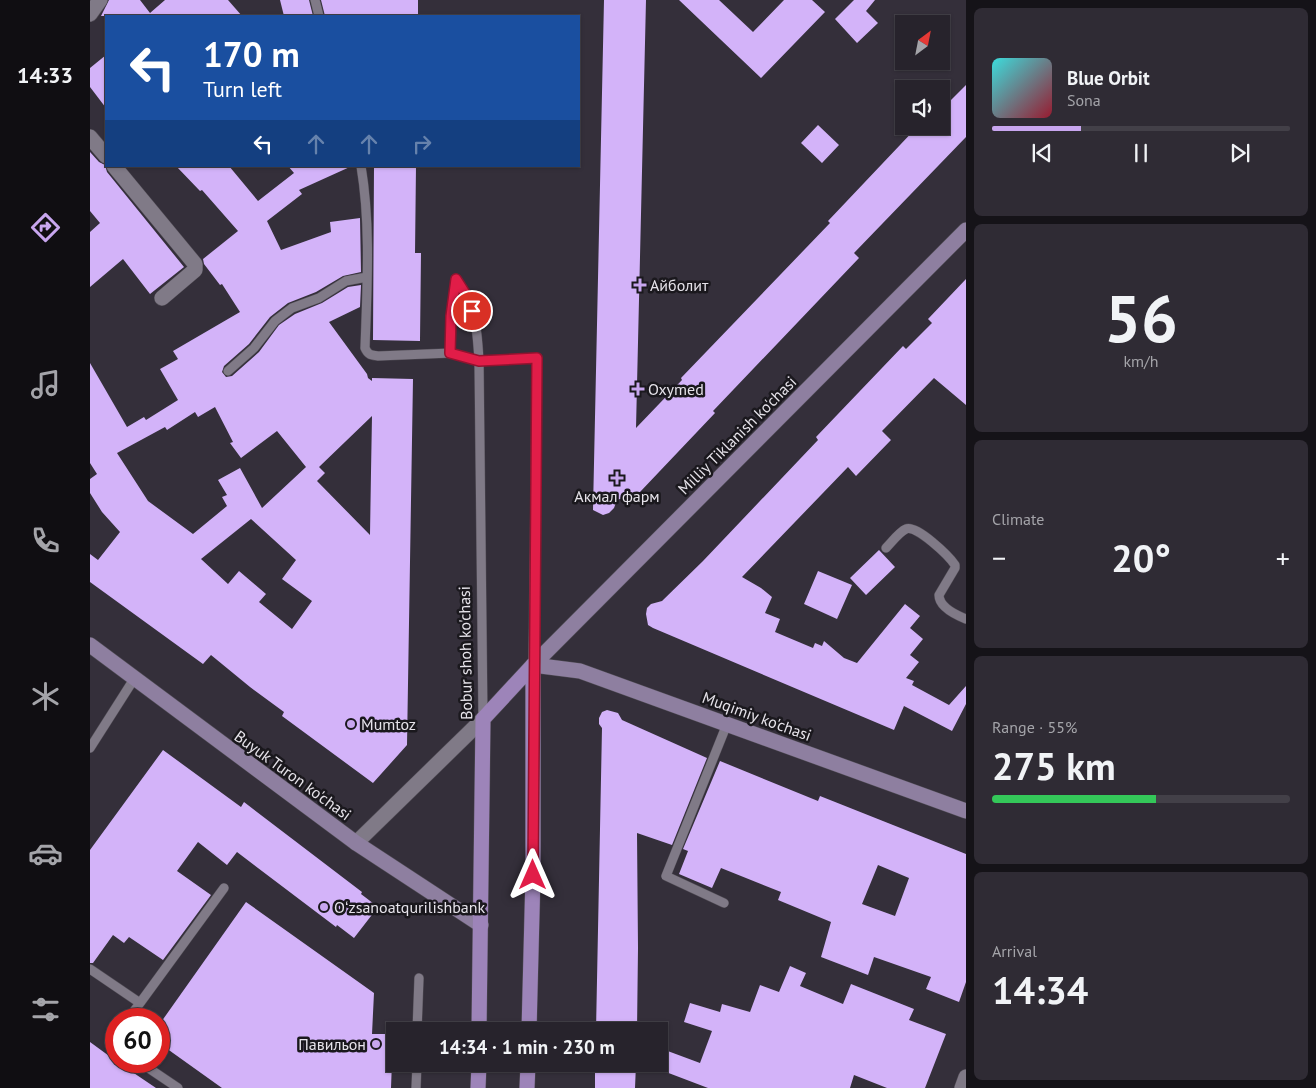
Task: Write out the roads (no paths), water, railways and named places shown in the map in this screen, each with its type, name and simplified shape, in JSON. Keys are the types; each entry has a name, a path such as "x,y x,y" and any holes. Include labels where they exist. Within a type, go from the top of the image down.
{"main road":[{"path":"483,719 533,665"},
{"path":"529,1022 533,875 533,665"},
{"name":"Bobur shoh ko'chasi","path":"479,1022 483,719"},
{"path":"478,1088 479,1072"},
{"path":"527,1088 528,1072"}],"street":[{"path":"90,14 100,0"},
{"path":"90,137 105,155"},
{"path":"115,167 195,264 195,270 162,298"},
{"name":"Milliy Tiklanish ko'chasi","path":"533,665 966,230"},
{"name":"Buyuk Turon ko'chasi","path":"90,645 356,843 481,925"},
{"name":"Muqimiy ko'chasi","path":"533,665 580,671 966,811"},
{"path":"356,843 483,719"},
{"path":"962,1088 966,1077"}],"lane":[{"path":"315,0 319,15"},
{"path":"361,167 367,231 365,348 370,355 450,353 479,361 537,358 533,665"},
{"path":"228,371 254,348 275,322 292,308 319,298 346,281 367,277"},
{"name":"Bobur shoh ko'chasi","path":"450,353 451,316 456,279 468,298 476,324 479,361 483,719"},
{"path":"886,548 905,529 910,528 919,531 955,565 939,595 939,600 942,604 966,619"},
{"path":"90,748 134,679"},
{"path":"724,903 666,876 727,724"},
{"path":"137,1008 224,888"},
{"path":"90,969 140,1004"},
{"path":"417,1022 419,978"},
{"path":"416,1088 417,1072"},
{"path":"156,1073 178,1088"}],"place":[{"name":"Айболит","path":"640,285"},
{"name":"Oxymed","path":"638,389"},
{"name":"Акмал фарм","path":"617,478"},
{"name":"Mumtoz","path":"351,724"},
{"name":"Oʻzsanoatqurilishbank","path":"324,907"},
{"name":"Павильон","path":"376,1044"}]}
